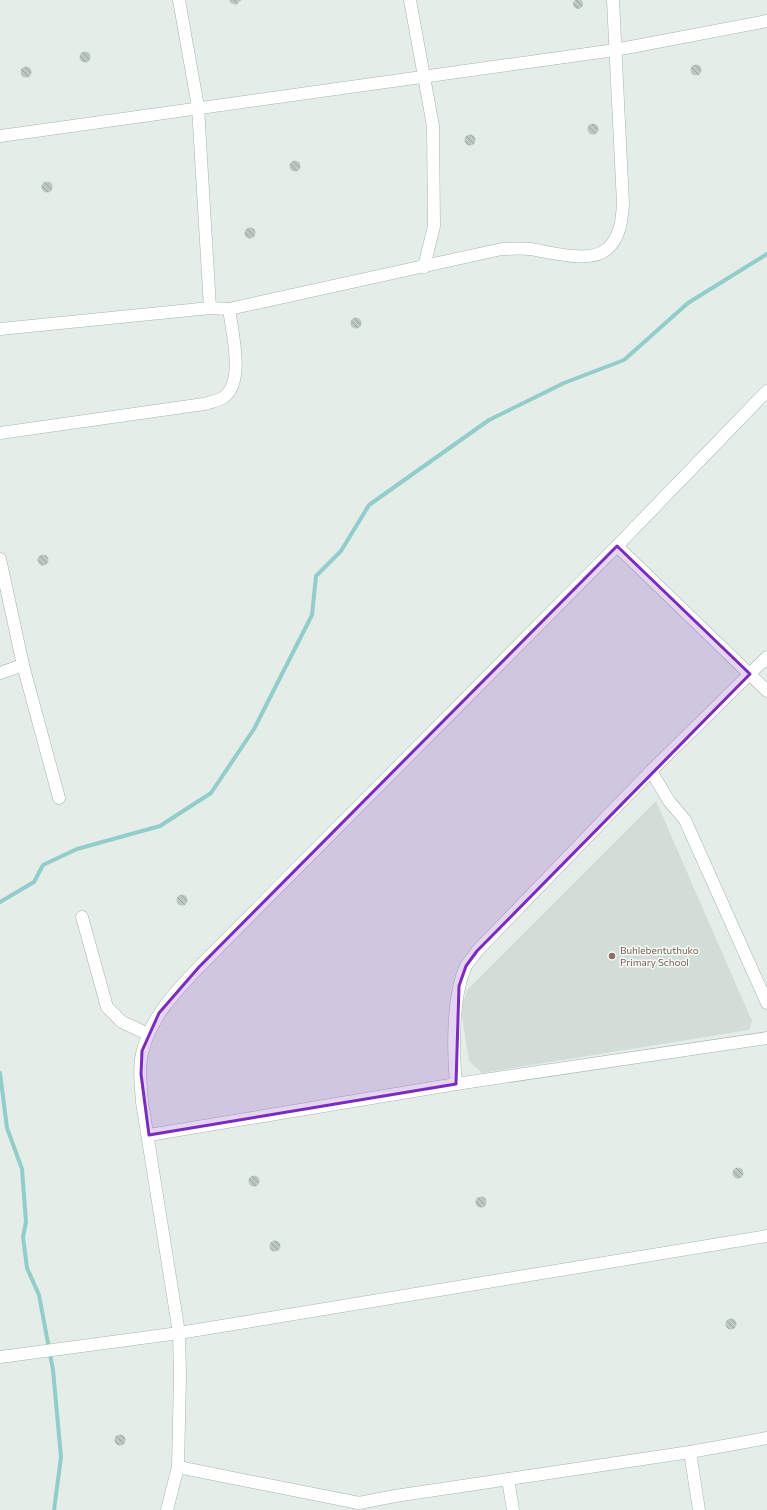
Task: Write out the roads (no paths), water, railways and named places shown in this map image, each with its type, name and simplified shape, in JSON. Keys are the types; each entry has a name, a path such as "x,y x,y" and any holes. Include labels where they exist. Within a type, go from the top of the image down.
{"street":[{"path":"179,0 198,107 210,308"},
{"path":"410,0 433,126 435,203 434,226 424,267"},
{"path":"0,329 210,308 228,309 502,249 528,249 578,256 598,255 607,250 616,238 622,221 623,204 613,0"},
{"path":"0,136 198,107 615,50 767,21"},
{"path":"0,433 204,404 223,398 232,389 236,380 234,347 228,309"},
{"path":"167,1510 178,1467 180,1376 179,1333 149,1135 142,1102 141,1074 142,1051 148,1034 159,1013 178,989 199,967 617,546 767,391"},
{"path":"617,546 767,691"},
{"path":"0,559 23,665 59,798"},
{"path":"456,1084 454,1061 457,1005 459,986 466,966 477,951 651,771 767,657"},
{"path":"0,673 23,665"},
{"path":"651,771 669,801 685,820 767,1003"},
{"path":"82,917 101,989 108,1007 122,1022 148,1034"},
{"path":"149,1135 456,1084 767,1038"},
{"path":"0,1357 179,1333 767,1236"},
{"path":"178,1467 358,1506 508,1478 690,1452 767,1438"},
{"path":"690,1452 699,1510"},
{"path":"508,1478 513,1510"}],"waterway":[{"path":"0,902 34,882 43,865 77,849 160,826 211,793 254,729 312,615 316,576 341,551 369,505 489,420 564,383 624,360 688,303 767,254"},
{"path":"0,1073 7,1128 22,1169 26,1222 23,1237 27,1268 39,1295 53,1370 61,1457 54,1510"}],"place":[{"name":"Buhlebentuthuko Primary School","path":"612,956"}]}
